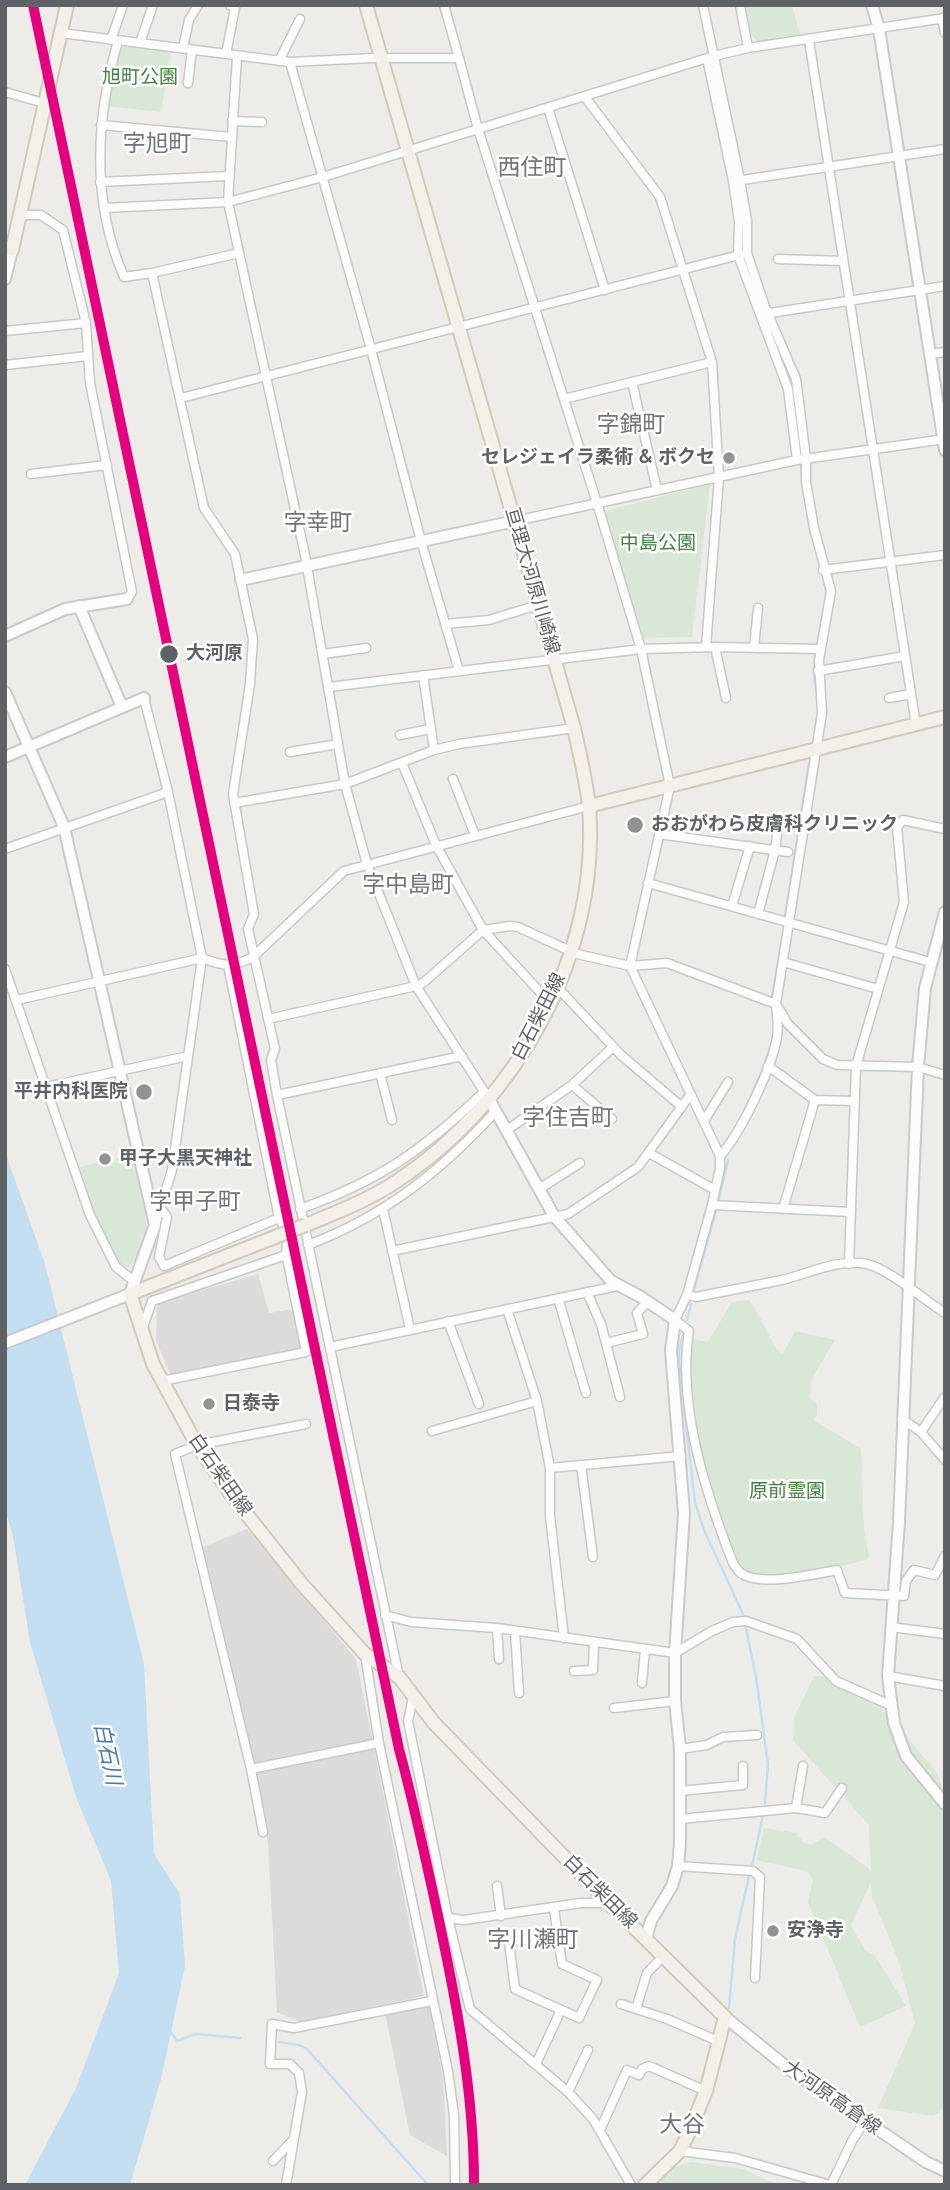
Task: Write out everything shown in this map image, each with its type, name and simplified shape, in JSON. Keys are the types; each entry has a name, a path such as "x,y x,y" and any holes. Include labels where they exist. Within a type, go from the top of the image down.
{"main road":[{"path":"8,249 20,215 67,5"},
{"name":"亘理大河原川崎線","path":"366,5 574,728 589,806"},
{"path":"589,806 945,717"},
{"name":"白石柴田線","path":"589,806 586,881 570,952 550,1003 517,1063 428,1159 364,1200 306,1225 127,1292 153,1364 197,1445 233,1497 313,1597 365,1654 399,1677 434,1723 609,1903 725,2017"},
{"path":"645,2185 680,2151 706,2091 725,2017"}],"street":[{"path":"123,5 105,98 100,182 104,208 124,277 152,274 239,253"},
{"path":"140,43 153,5"},
{"path":"183,48 189,20 198,5"},
{"path":"226,54 235,8 230,5"},
{"path":"444,5 478,129 641,649 670,786 629,966 720,1156 712,1205 687,1294 675,1320 671,1350 681,1456 683,1539 675,1653 675,1701 680,1749 678,1866 672,1885 652,1921 646,1938"},
{"path":"703,5 711,57 747,221 743,254 788,389 823,570 831,597 816,649 822,713 776,1004 776,1040 768,1066 734,1137 720,1156"},
{"path":"740,5 748,48"},
{"path":"241,580 802,459 944,443 879,29 872,5"},
{"path":"104,208 228,202 323,177 407,149 748,48 944,18 945,33"},
{"path":"279,61 300,19"},
{"path":"61,33 290,62 459,58"},
{"path":"808,40 916,724"},
{"path":"188,83 192,50"},
{"path":"237,56 228,202 307,565 345,784 366,864 416,986 487,1096 554,1216 617,1286 648,1301 689,1331 685,1365 696,1446 715,1518 738,1571 746,1576 790,1580 837,1570 845,1593 904,1596 906,1581 914,1570 945,1578"},
{"path":"290,62 372,349 421,541 459,671"},
{"path":"5,92 44,103"},
{"path":"585,97 657,191 712,362 719,477 710,647 726,698"},
{"path":"548,108 605,290"},
{"path":"232,121 262,122"},
{"path":"102,125 231,137"},
{"path":"737,181 945,149"},
{"path":"100,182 228,176"},
{"path":"5,636 65,609 127,599 132,592 90,383 86,323 63,230 41,215 20,215"},
{"path":"5,279 8,249"},
{"path":"181,398 743,254"},
{"path":"743,254 796,379 802,459"},
{"path":"778,258 843,261"},
{"path":"152,274 204,508 235,554 253,639 250,684 233,794 254,914 248,929 275,1049 271,1060 300,1209 399,1677"},
{"path":"770,313 945,286"},
{"path":"5,331 86,323"},
{"path":"930,354 945,352"},
{"path":"5,365 89,356"},
{"path":"564,399 712,362"},
{"path":"632,382 657,490"},
{"path":"32,474 107,465"},
{"path":"823,570 945,555"},
{"path":"79,606 122,707"},
{"path":"445,624 489,620 538,606"},
{"path":"754,648 758,608"},
{"path":"323,654 366,649"},
{"path":"329,687 641,649 816,649"},
{"path":"818,671 905,656"},
{"path":"423,676 434,750"},
{"path":"5,692 64,827 155,1225"},
{"path":"889,698 911,694"},
{"path":"5,757 144,698 168,792 202,958 172,1170 155,1225 127,1292 5,1343"},
{"path":"234,803 345,784 434,750 459,744 574,728"},
{"path":"400,735 430,729"},
{"path":"290,752 338,744"},
{"path":"402,763 436,845 483,930 550,1003"},
{"path":"453,779 475,835"},
{"path":"5,849 168,792"},
{"path":"17,1000 202,958 224,966 244,962 253,957 344,871 589,806"},
{"path":"849,1264 856,1066 904,902 897,827 903,820 945,829"},
{"path":"758,914 775,850 778,827"},
{"path":"659,834 788,852"},
{"path":"732,906 750,846"},
{"path":"648,883 930,962"},
{"path":"945,912 930,962 922,1008 899,1522 888,1676 890,1705 905,1756 945,1804"},
{"path":"268,1019 416,986 423,983 483,930 510,926 518,927 570,952 629,966 667,963 776,1004 788,1024 823,1059 837,1065 918,1067 945,1075"},
{"path":"783,962 878,989"},
{"path":"162,1381 306,1352 286,1255 284,1225 279,1218 228,965"},
{"path":"5,969 90,1215 127,1292"},
{"path":"557,987 613,1046 682,1107"},
{"path":"507,1130 572,1085 613,1046"},
{"path":"46,1087 188,1056"},
{"path":"277,1095 462,1056"},
{"path":"768,1066 815,1100 854,1101"},
{"path":"380,1073 392,1121"},
{"path":"704,1121 728,1082"},
{"path":"572,1085 612,1119"},
{"path":"392,1251 568,1214 638,1167 690,1095"},
{"path":"300,1209 342,1194 398,1164 487,1096"},
{"path":"783,1209 815,1100"},
{"path":"308,1245 336,1234 407,1194 451,1158 496,1111"},
{"path":"649,1153 715,1190"},
{"path":"539,1189 580,1163"},
{"path":"712,1205 850,1212"},
{"path":"160,1207 167,1217 159,1257 164,1266 279,1218"},
{"path":"383,1209 410,1329"},
{"path":"142,1330 152,1301 286,1255"},
{"path":"687,1294 696,1297 785,1279 817,1269 866,1264 945,1313"},
{"path":"330,1347 617,1286"},
{"path":"587,1292 606,1343 620,1397"},
{"path":"558,1298 586,1393"},
{"path":"606,1343 643,1334 637,1313 648,1301"},
{"path":"507,1309 537,1401 550,1468 550,1516 564,1638"},
{"path":"448,1321 479,1404"},
{"path":"921,1432 944,1398"},
{"path":"432,1431 537,1401"},
{"path":"902,1419 921,1432 945,1460"},
{"path":"263,1832 175,1454 197,1445 306,1424"},
{"path":"550,1468 681,1456"},
{"path":"581,1465 593,1557"},
{"path":"935,1575 945,1556"},
{"path":"385,1615 411,1622 497,1628 675,1653 712,1631 743,1621 797,1639 836,1681 890,1705"},
{"path":"891,1627 945,1634"},
{"path":"497,1628 499,1659"},
{"path":"515,1631 519,1693"},
{"path":"574,1671 593,1670 594,1642"},
{"path":"642,1683 645,1649"},
{"path":"365,1654 379,1743 448,2071 454,2115 456,2185"},
{"path":"888,1676 945,1686"},
{"path":"413,1697 408,1721 470,2009 568,2092 600,2130 631,2185"},
{"path":"614,1708 675,1701"},
{"path":"680,1749 707,1745 723,1737 757,1735"},
{"path":"250,1769 379,1743"},
{"path":"680,1791 743,1785 743,1766"},
{"path":"796,1808 803,1766"},
{"path":"680,1818 796,1808 825,1813 842,1788"},
{"path":"678,1866 753,1871 758,1874 755,1978"},
{"path":"497,1886 501,1916"},
{"path":"449,1918 464,1920 554,1909 580,1903 609,1903"},
{"path":"554,1909 562,1964 597,1980 579,2018 515,1989 509,1942 557,1937"},
{"path":"636,2009 648,1973 664,1955"},
{"path":"286,2185 302,2092 299,2073 290,2064 270,2064 272,2024 294,2028 432,2001"},
{"path":"621,2004 667,2019 718,2041"},
{"path":"536,2064 561,2010"},
{"name":"大河原高倉線","path":"725,2017 789,2069 926,2162 945,2171"},
{"path":"568,2092 588,2050"},
{"path":"600,2130 627,2070 639,2074 649,2066 706,2091"},
{"path":"680,2151 736,2158 831,2185 865,2121"},
{"path":"273,2161 294,2139"}],"shaded area":[{"path":"258,1274 269,1313 294,1309 301,1343 298,1349 171,1375 156,1341 157,1303"},
{"path":"247,1529 356,1659 424,1996 300,2022 277,2012 268,1842 201,1548"},
{"path":"429,2005 443,2079 447,2156 410,2135 385,2013"}],"green space":[{"path":"746,5 792,5 800,34 758,42 751,34"},
{"name":"旭町公園","path":"125,46 171,51 161,112 107,106 120,49"},
{"name":"中島公園","path":"710,484 692,637 640,638 602,515 610,510"},
{"path":"131,1153 143,1197 146,1227 139,1255 129,1267 119,1264 92,1214 77,1168 102,1161 112,1164 120,1155"},
{"name":"原前霊園","path":"749,1300 782,1355 795,1331 835,1340 812,1378 810,1398 817,1404 814,1420 861,1449 863,1516 869,1556 867,1560 786,1576 769,1577 740,1570 716,1513 699,1448 689,1359 693,1339 708,1342 732,1302"},
{"path":"814,1676 843,1678 874,1700 936,1771 945,1793 945,2107 934,2116 878,2108 915,2023 899,1962 872,1897 871,1882 851,1925 865,1950 875,1956 906,2006 860,2027 808,1902 813,1879 807,1871 756,1860 764,1828 796,1833 803,1842 811,1845 824,1837 871,1870 869,1825 793,1740 795,1716"},
{"path":"692,2162 743,2169 778,2185 629,2185 632,2181"}],"water":[{"name":"白石川","path":"5,1152 45,1264 144,1664 154,1854 180,1894 185,1966 161,2079 130,2185 25,2185 76,2088 119,1973 111,1881 76,1797 30,1642 13,1536 5,1510"}],"waterway":[{"path":"770,329 792,386 801,454"},
{"path":"801,465 802,475"},
{"path":"812,533 827,594"},
{"path":"817,646 824,608"},
{"path":"815,652 814,677 818,701"},
{"path":"785,917 809,763"},
{"path":"772,996 782,941"},
{"path":"740,1120 773,1039"},
{"path":"719,1199 728,1160"},
{"path":"694,1290 716,1211"},
{"path":"687,1320 691,1304"},
{"path":"684,1332 679,1362 695,1503 704,1530 743,1614 756,1677 768,1764 765,1803"},
{"path":"752,1866 763,1815"},
{"path":"729,2008 735,1939 749,1876"},
{"path":"170,2031 177,2041 195,2034 240,2038"},
{"path":"279,2042 307,2049 428,2185"}],"transit line":[{"path":"33,5 399,1749 445,1949 468,2083 474,2185"}],"place":[{"name":"セレジェイラ柔術 & ボクセ","path":"729,458"},
{"name":"大河原","path":"169,654"},
{"name":"おおがわら皮膚科クリニック","path":"635,825"},
{"name":"平井内科医院","path":"144,1092"},
{"name":"甲子大黒天神社","path":"105,1159"},
{"name":"日泰寺","path":"209,1404"},
{"name":"安浄寺","path":"773,1931"}],"district":[{"name":"字旭町","path":"157,144"},
{"name":"西住町","path":"532,168"},
{"name":"字錦町","path":"631,425"},
{"name":"字幸町","path":"318,523"},
{"name":"字中島町","path":"408,885"},
{"name":"字住吉町","path":"568,1118"},
{"name":"字甲子町","path":"195,1202"},
{"name":"字川瀬町","path":"533,1940"},
{"name":"大谷","path":"682,2125"}]}
